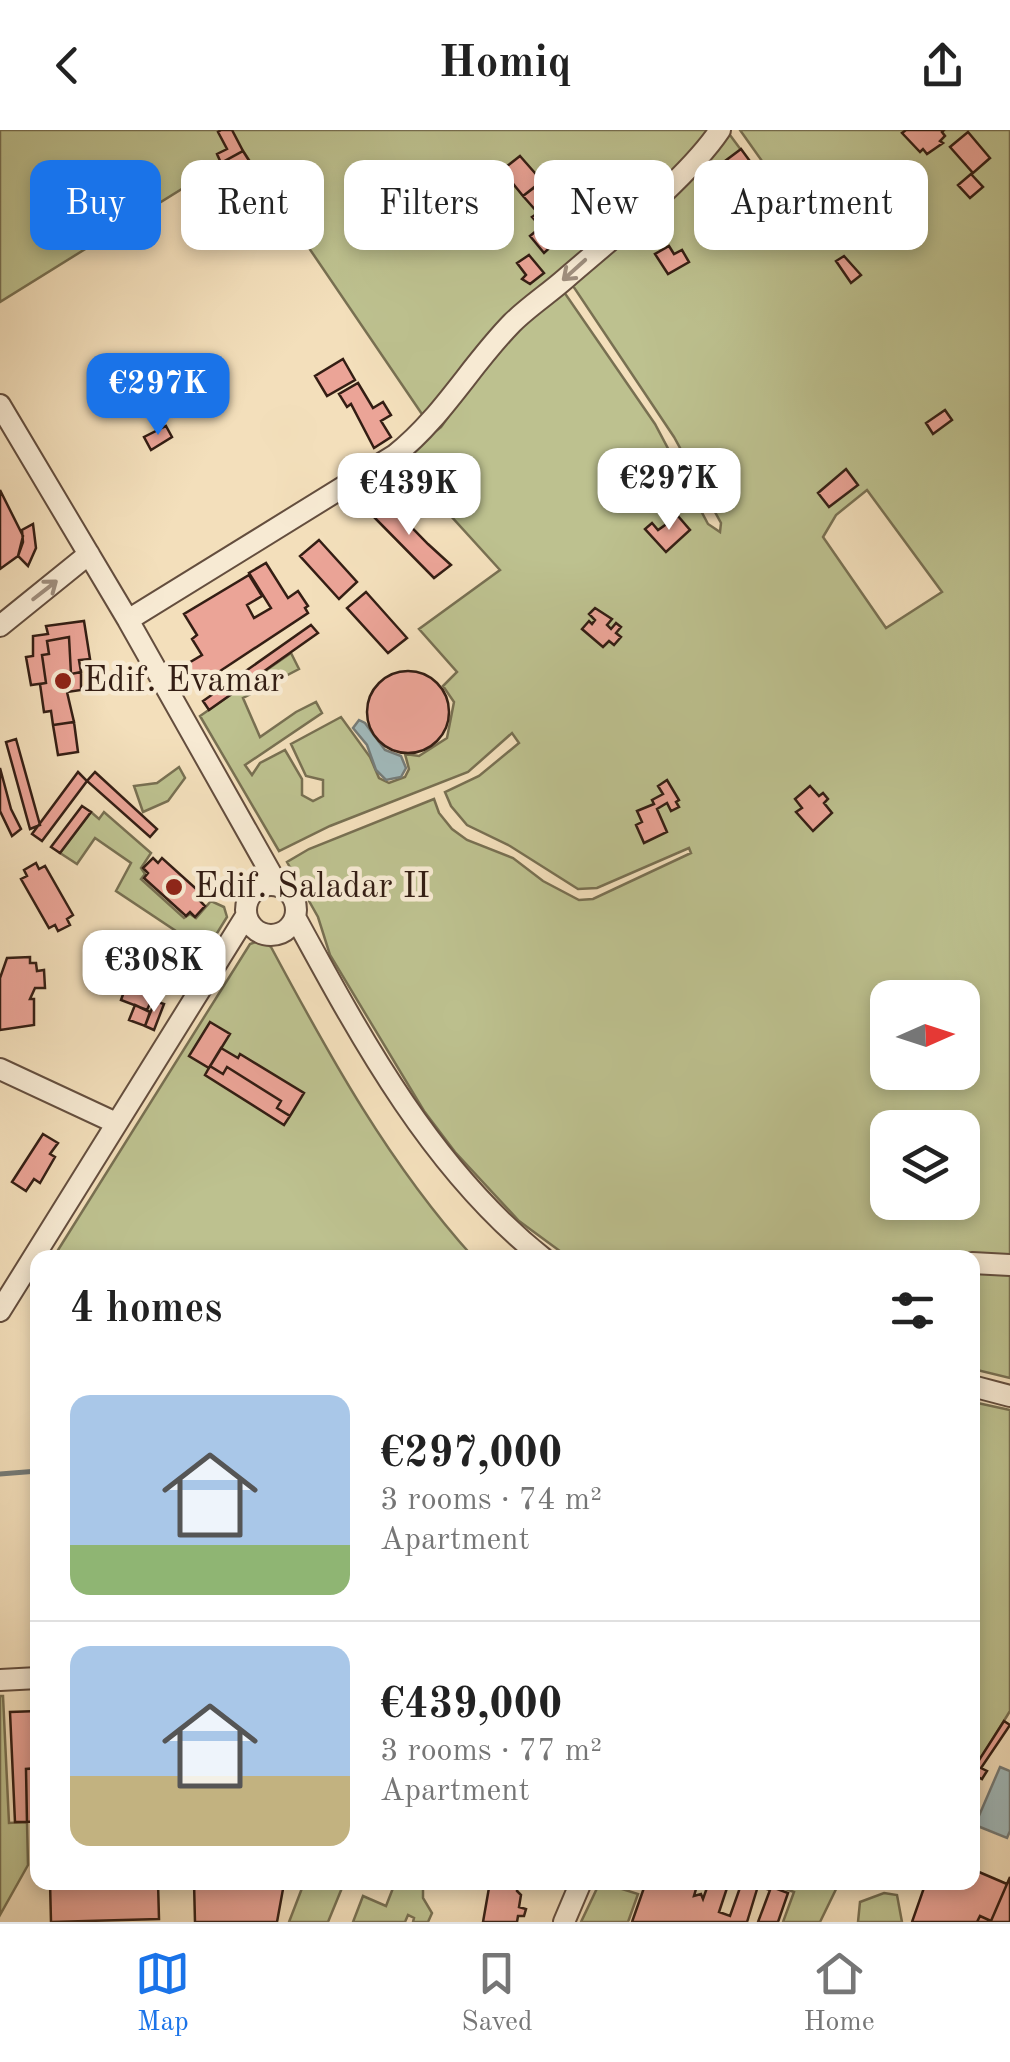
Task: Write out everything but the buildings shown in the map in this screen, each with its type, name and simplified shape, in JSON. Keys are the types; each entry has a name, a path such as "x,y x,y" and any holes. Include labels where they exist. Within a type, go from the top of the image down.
{"street":[{"path":"128,620 418,437 512,322 666,188 720,130"},
{"path":"0,404 128,620 261,860 278,886 294,901 295,917 308,942 393,1088 450,1166 493,1215 534,1250"},
{"path":"0,626 89,554"},
{"path":"256,890 261,860"},
{"path":"278,886 256,890 248,899 261,927 308,942"},
{"path":"38,1250 236,936 261,927 286,931 295,917"},
{"path":"0,1069 116,1123"},
{"path":"0,1311 30,1262"},
{"path":"980,1263 1010,1265"},
{"path":"980,1388 1010,1396"},
{"path":"0,1680 30,1678"},
{"path":"564,1922 578,1890"}],"green space":[{"path":"0,130 716,130 674,172 674,160 534,160 534,250 596,250 426,420 310,250 324,250 324,160 249,160 243,151 229,160 181,160 181,190 161,202 161,160 30,160 30,250 84,250 0,302"},
{"path":"740,130 1010,130 1010,1258 980,1258 980,1250 558,1250 519,1221 455,1152 424,1111 330,955 318,917 287,862 309,849 434,799 439,813 467,840 513,858 543,881 579,900 593,899 691,853 689,848 597,888 578,889 510,846 467,825 445,792 479,776 519,743 512,733 468,772 330,826 279,851 200,716 291,653 299,669 243,698 260,737 316,702 322,713 245,765 252,775 260,763 285,750 302,779 302,795 313,801 323,796 323,780 306,776 291,744 341,717 370,757 379,778 389,783 405,777 409,769 405,754 419,756 447,738 454,702 443,686 457,672 419,629 500,570 399,459 441,427 505,337 562,289 655,424 708,524 720,532 721,523 674,437 573,286 609,250 674,250 674,184 694,164 694,250 928,250 928,160 761,160","holes":["867,490 942,592 886,628 823,537 836,515"]},
{"path":"727,131 748,160 698,160"},
{"path":"179,767 185,778 168,801 143,812 134,786 157,783"},
{"path":"91,812 99,819 104,812 151,853 141,868 145,874 141,879 184,918 190,914 196,918 211,901 224,907 227,917 206,951 116,891 131,863 95,838 77,864 60,853"},
{"path":"261,940 271,947 388,1147 467,1250 58,1250 250,944"},
{"path":"980,1273 1010,1273 1010,1378 980,1371"},
{"path":"980,1404 1010,1410 1010,1711 980,1760"},
{"path":"0,1696 9,1823 27,1822 28,1865 0,1915"},
{"path":"301,1890 341,1890 328,1922 289,1922"},
{"path":"392,1890 423,1890 432,1913 428,1922 413,1922 414,1918 408,1915 405,1922 353,1922 363,1896 386,1906"},
{"path":"596,1890 638,1894 628,1922 581,1922"},
{"path":"788,1890 836,1890 820,1922 783,1922 794,1892"},
{"path":"884,1893 897,1895 902,1922 858,1922 860,1902"}],"water":[{"path":"359,720 385,750 401,756 406,768 401,777 386,780 376,770 367,745 353,728"},
{"path":"1000,1767 1010,1771 1007,1838 980,1827 980,1813"}],"waterway":[{"path":"0,1474 30,1472"}],"place":[{"name":"Edif. Evamar","path":"63,681"},
{"name":"Edif. Saladar II","path":"174,887"}]}
